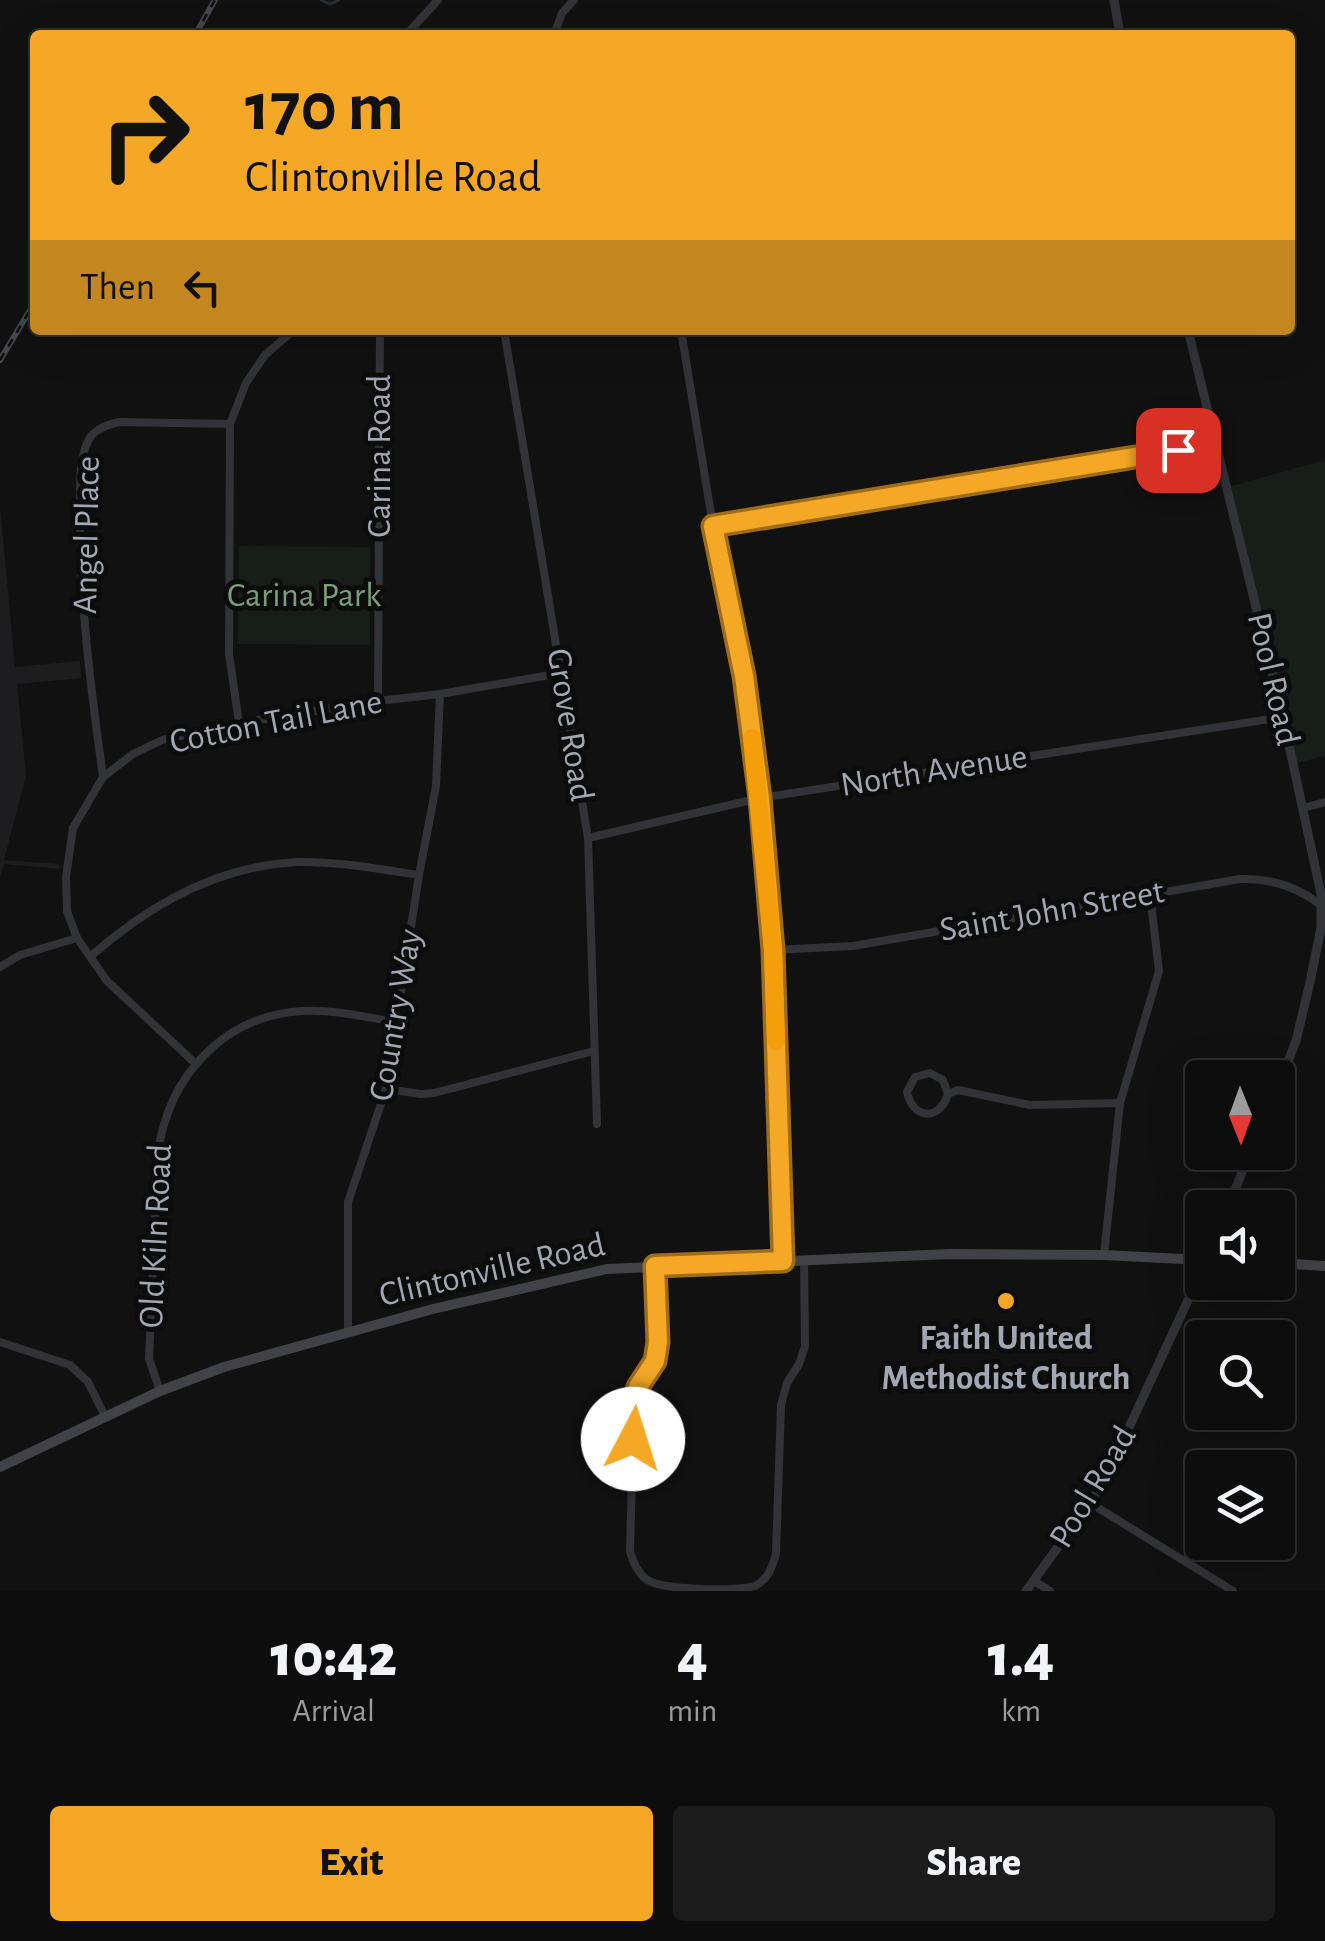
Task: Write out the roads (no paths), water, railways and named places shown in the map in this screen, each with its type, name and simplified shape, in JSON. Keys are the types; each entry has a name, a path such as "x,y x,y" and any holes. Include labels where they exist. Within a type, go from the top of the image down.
{"main road":[{"name":"Clintonville Road","path":"0,1466 160,1390 224,1368 348,1332 609,1268 948,1254 1185,1259"},
{"path":"1295,1265 1325,1266"}],"street":[{"path":"411,30 438,0"},
{"path":"556,30 562,14 574,0"},
{"path":"1114,0 1119,30"},
{"path":"239,724 228,654 230,424 246,383 264,355 288,335"},
{"name":"Carina Road","path":"378,701 380,335"},
{"name":"Grove Road","path":"505,335 588,838 597,1124"},
{"path":"682,335 713,526 744,676 760,798 773,950 783,1261"},
{"name":"Pool Road","path":"1189,335 1324,907 1301,1022 1288,1060"},
{"name":"Angel Place","path":"103,777 81,586 81,460 90,436 106,425 230,424"},
{"path":"713,526 1216,444"},
{"name":"Cotton Tail Lane","path":"195,1064 106,981 76,938 67,911 66,877 73,828 103,777 133,754 162,740 562,672"},
{"name":"Country Way","path":"348,1332 348,1202 386,1090 418,875 436,786 440,694"},
{"name":"North Avenue","path":"588,838 760,798 1282,717"},
{"path":"1303,808 1325,802"},
{"path":"91,956 160,903 198,884 253,868 296,862 334,863 418,875"},
{"name":"Saint John Street","path":"773,950 853,946 1234,880 1257,880 1292,888 1324,907"},
{"path":"1104,1255 1120,1104 1159,971 1150,894"},
{"path":"0,967 20,956 76,938"},
{"name":"Old Kiln Road","path":"160,1390 149,1360 158,1152 162,1125 181,1084 195,1064 228,1036 250,1024 286,1013 321,1012 396,1022"},
{"path":"386,1090 434,1093 594,1051"},
{"path":"948,1094 943,1080 930,1073 915,1078 908,1092 910,1104 927,1114 944,1106 948,1094 958,1090 1030,1105 1120,1104"},
{"path":"655,1266 658,1342 655,1361 638,1387 634,1402 630,1552 647,1580 664,1588 743,1590 758,1584 771,1572 776,1554 781,1405 786,1383 805,1346 804,1260"},
{"name":"Pool Road","path":"1026,1591 1090,1504 1116,1458 1188,1300"},
{"path":"0,1342 70,1365 88,1382 105,1416"},
{"path":"1090,1504 1233,1591"},
{"path":"1034,1581 1050,1591"}],"waterway":[{"path":"321,0 330,4 339,0"}],"railway":[{"path":"198,30 215,0"},
{"path":"0,360 30,310"}],"place":[{"name":"Faith United Methodist Church","path":"1006,1301"}],"park label":[{"name":"Carina Park","path":"304,595"}]}
